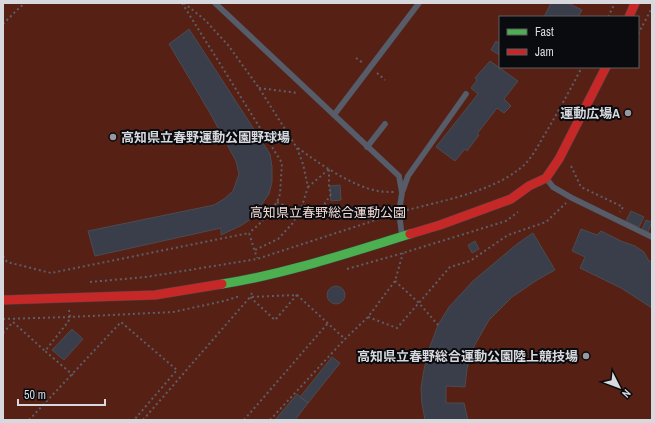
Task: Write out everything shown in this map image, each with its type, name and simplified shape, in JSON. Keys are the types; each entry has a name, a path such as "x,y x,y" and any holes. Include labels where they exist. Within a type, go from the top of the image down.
{"street":[{"path":"629,16 635,3"},
{"path":"3,300 155,295 249,280 304,266 440,225 511,199 529,186 546,178 559,160 605,68"}],"lane":[{"path":"215,3 399,176 402,192"},
{"path":"334,114 419,3"},
{"path":"402,236 399,212 402,192 408,176 466,94"},
{"path":"367,147 384,124"},
{"path":"546,178 553,187 572,198 652,237"}],"path":[{"path":"3,24 25,3"},
{"path":"183,3 205,20 228,45 259,88 297,148 303,164 308,187"},
{"path":"3,256 7,262 51,273 248,232 266,218 277,202 280,194 282,163 183,3"},
{"path":"608,16 615,3"},
{"path":"639,32 651,14 652,8"},
{"path":"85,282 146,277 257,259 399,212 481,189 506,179 519,170 531,158 581,68"},
{"path":"259,88 313,95"},
{"path":"297,148 355,183 378,191 402,192"},
{"path":"570,166 581,187 623,207 617,220"},
{"path":"255,250 278,239 292,224 301,207 308,187 330,168"},
{"path":"301,207 319,209 324,207 331,194 328,188 330,168"},
{"path":"368,317 397,328 450,267 470,261 508,235 546,222 572,198"},
{"path":"277,202 296,211"},
{"path":"248,232 257,259"},
{"path":"270,420 368,317 395,281 399,273 403,253 402,236"},
{"path":"144,419 250,297 252,292 249,280"},
{"path":"395,281 419,303 438,325"},
{"path":"250,297 275,320 297,295"},
{"path":"250,297 297,295 346,339"},
{"path":"45,350 68,322 70,317 68,297"},
{"path":"3,333 13,322 73,375"},
{"path":"29,420 73,375 121,322 177,370 134,420"},
{"path":"244,420 328,323"},
{"path":"32,417 35,420"}],"green space":[{"name":"高知県立春野総合運動公園","path":"3,3 652,3 652,420 3,420"}],"building":[{"path":"551,3 568,3 582,10 579,16 544,16"},
{"path":"189,29 270,154 272,182 269,194 252,218 242,225 221,235 221,228 95,256 88,231 214,205 233,191 239,174 236,161 210,113 169,44"},
{"path":"496,41 499,43 499,54 491,50"},
{"path":"490,61 518,81 504,99 511,106 504,113 497,108 477,134 479,135 467,151 465,149 455,161 436,147 478,94 471,88 477,80 475,78"},
{"path":"340,185 341,200 331,201 330,186"},
{"path":"631,211 644,217 639,227 626,221"},
{"path":"646,220 652,222 648,232 642,229"},
{"path":"581,229 597,235 601,231 635,246 644,252 649,261 652,261 652,308 621,288 580,268 585,257 572,251"},
{"path":"533,233 555,270 512,297 489,320 472,350 467,369 465,387 446,386 446,403 464,403 468,420 425,420 421,388 428,352 438,325 449,307 473,281 517,244"},
{"path":"475,241 479,249 472,253 468,245"},
{"path":"336,286 343,288 345,295 343,302 336,304 329,302 327,295 329,288"},
{"path":"72,329 83,339 64,360 52,350"},
{"path":"332,357 340,363 308,403 300,397"},
{"path":"297,394 308,403 295,420 275,420"}],"traffic: fast":[{"path":"222,284 293,269 410,234"}],"traffic: jam":[{"path":"629,16 635,3"},
{"path":"410,234 440,225 511,199 529,186 546,178 559,159 605,68"},
{"path":"3,300 155,295 222,284"}],"place":[{"name":"運動広場A","path":"628,113"},
{"name":"高知県立春野運動公園野球場","path":"113,137"},
{"name":"高知県立春野総合運動公園陸上競技場","path":"586,356"}]}
